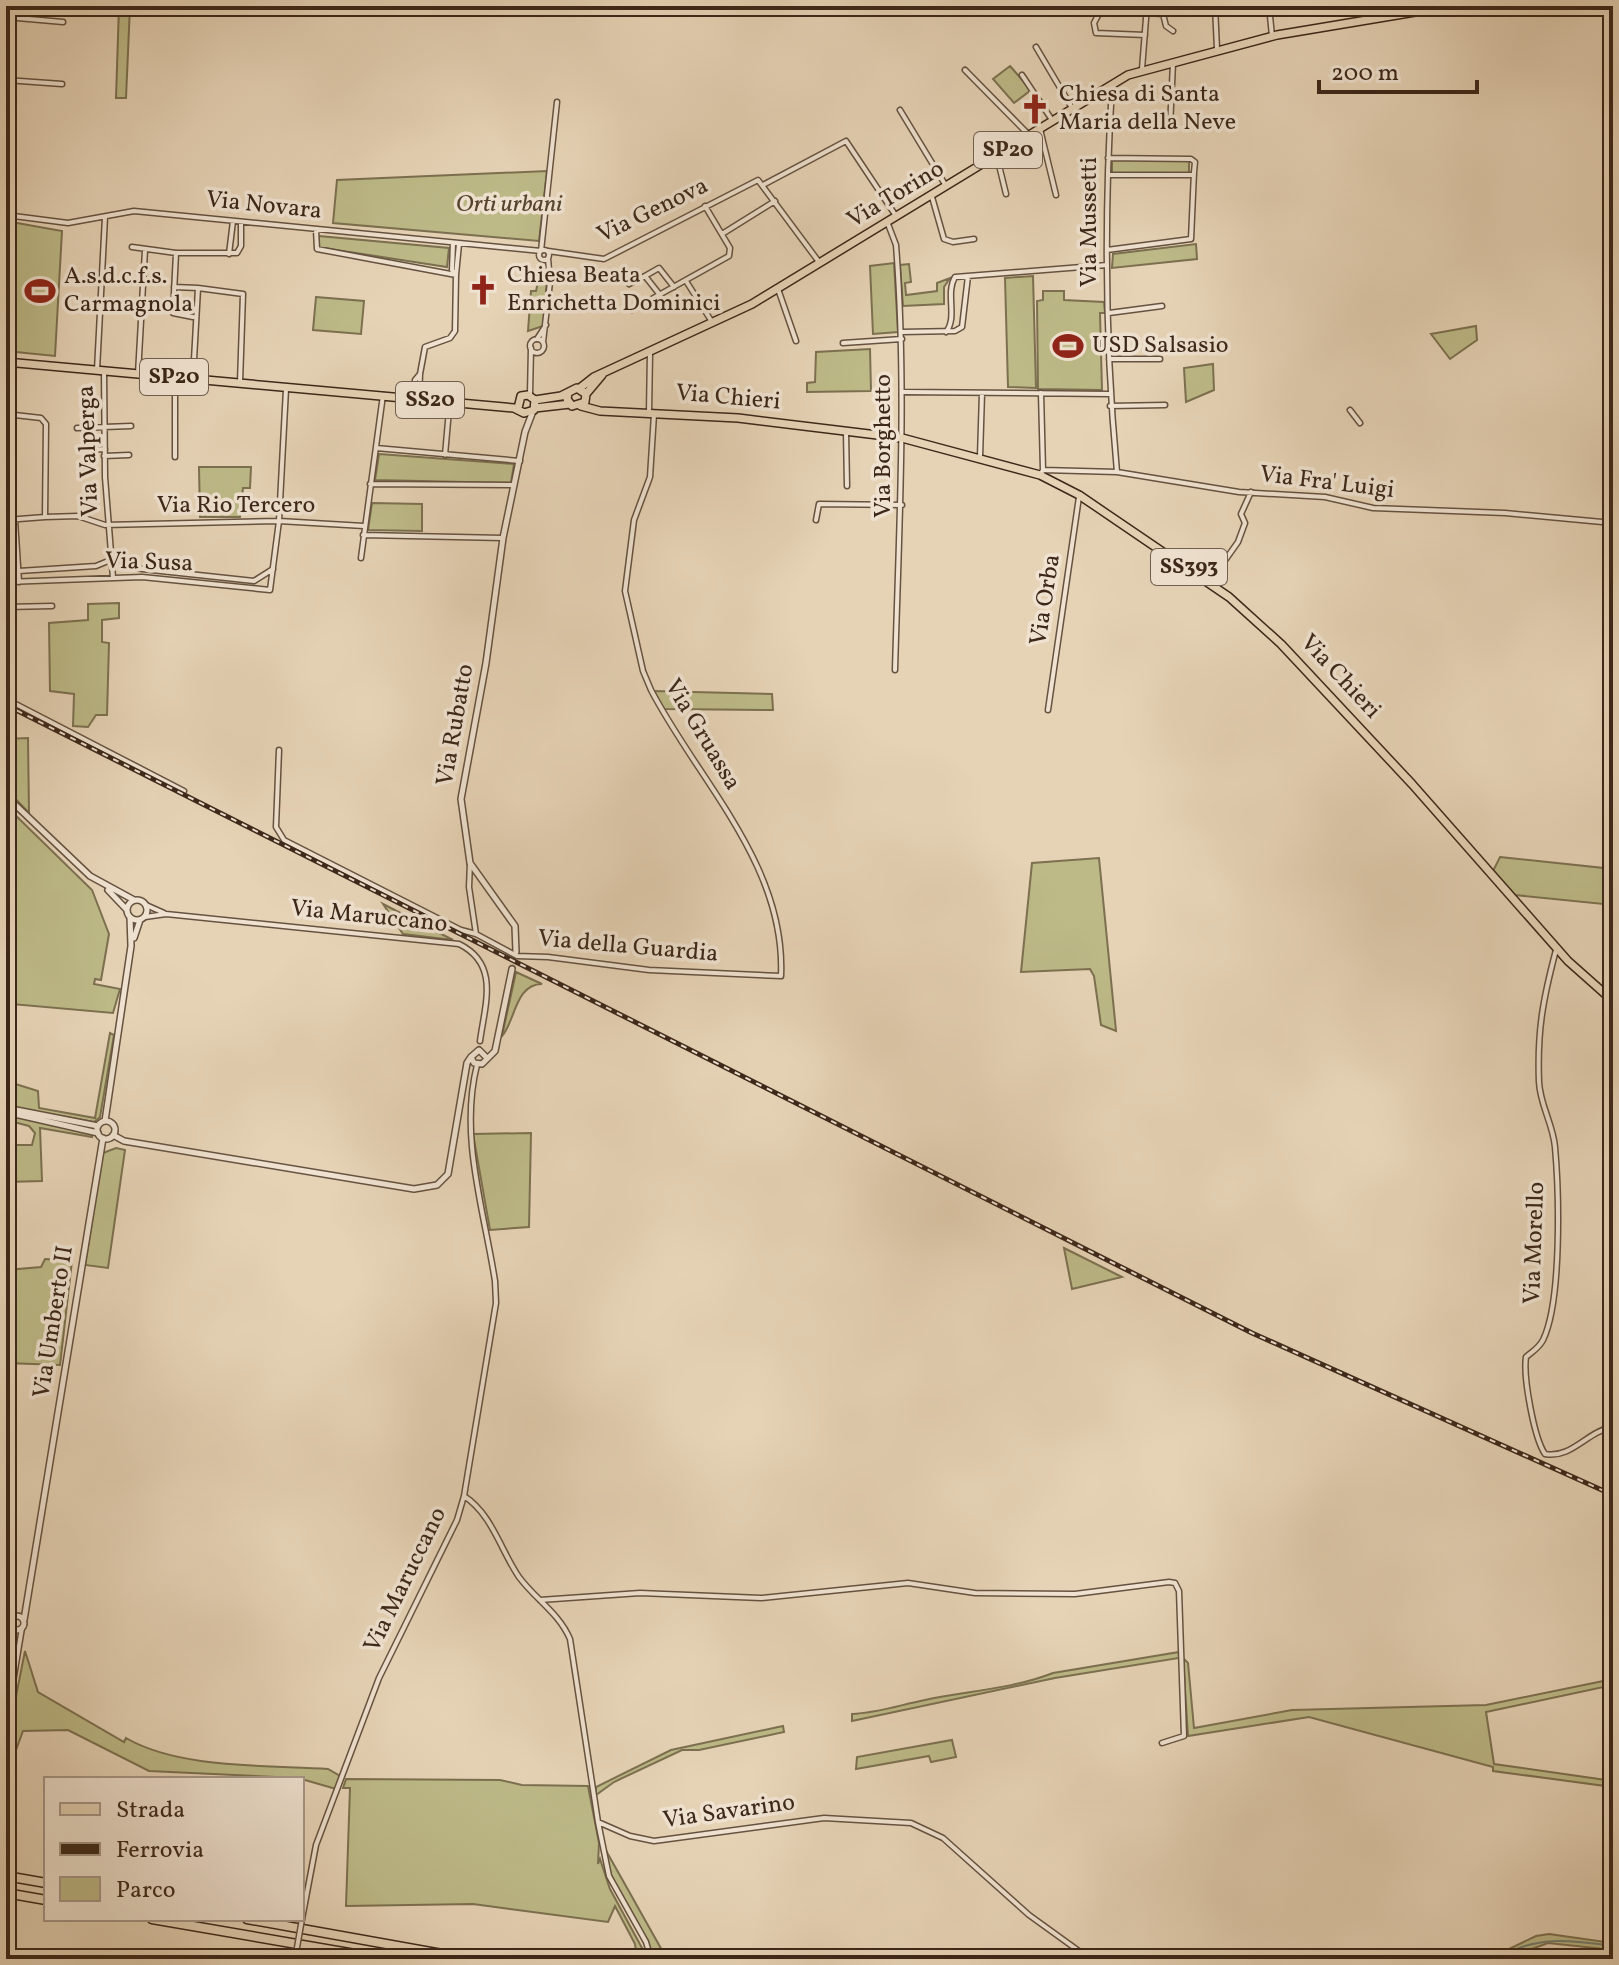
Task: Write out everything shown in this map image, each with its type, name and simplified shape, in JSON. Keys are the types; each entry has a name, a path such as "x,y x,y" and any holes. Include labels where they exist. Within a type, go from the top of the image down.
{"highway":[{"path":"6,1876 44,1883"},
{"path":"6,1893 44,1900"},
{"path":"164,1921 384,1959"},
{"path":"258,1921 470,1959"}],"main road":[{"name":"Via Torino","path":"583,397 604,374 713,324 778,289 1112,84 1142,69 1272,36 1451,6"},
{"name":"SP20","path":"6,362 342,391"},
{"name":"SS20","path":"342,391 450,400 570,404"},
{"path":"570,404 568,393 583,397"},
{"name":"SS20","path":"527,404 568,393"},
{"name":"Via Chieri","path":"570,404 583,397 600,411 652,412 902,438 1042,472 1209,583 1254,618 1330,694 1556,949 1613,1001"}],"street":[{"path":"1103,6 1094,23 1096,33 1145,35"},
{"path":"1142,69 1147,6"},
{"path":"1215,6 1217,49"},
{"path":"1269,6 1272,36"},
{"path":"1487,6 1488,13"},
{"path":"1147,13 1163,14 1166,26 1173,31"},
{"path":"6,17 63,22"},
{"path":"1036,47 1073,110"},
{"path":"1170,127 1173,61"},
{"path":"965,70 1029,136"},
{"path":"1022,75 1053,122"},
{"path":"6,80 62,84"},
{"name":"Via Mussetti","path":"1112,84 1107,175 1107,265 1109,394 1117,472"},
{"path":"533,350 543,349 547,323 550,271 543,242 557,102"},
{"path":"900,110 947,188"},
{"path":"1040,129 1056,195"},
{"name":"Via Genova","path":"544,254 604,259 753,181 762,184 846,141 897,218"},
{"path":"997,157 1006,194"},
{"path":"1107,250 1188,241 1192,235 1194,175 1192,159 1108,158"},
{"path":"1107,175 1194,175"},
{"path":"762,184 821,264"},
{"path":"932,197 944,239 953,242 974,239"},
{"path":"722,234 775,201"},
{"path":"632,310 729,256 730,248 705,206"},
{"name":"Via Novara","path":"6,215 68,223 134,211 544,254"},
{"name":"Via Valperga","path":"105,215 101,370 113,578"},
{"path":"229,254 233,221"},
{"path":"132,247 176,253 237,253 241,246 241,222"},
{"name":"Via Borghetto","path":"888,224 896,245 903,392 895,670"},
{"path":"316,230 317,249 456,275"},
{"path":"416,397 425,347 450,338 455,331 456,275 452,270 456,244"},
{"path":"138,374 145,250"},
{"path":"176,253 173,313 193,317"},
{"path":"946,332 951,326 952,282 955,277 1107,265"},
{"path":"629,284 659,268 674,287"},
{"path":"902,332 959,329 966,321 965,284 970,274"},
{"path":"645,276 660,295"},
{"path":"686,281 713,324"},
{"path":"952,282 965,284"},
{"path":"174,287 242,292 240,382"},
{"path":"193,378 193,317 198,288"},
{"path":"778,289 796,341"},
{"name":"Via Mussetti","path":"1109,313 1162,306"},
{"path":"525,432 529,363 537,339 547,323"},
{"path":"951,326 959,329"},
{"path":"537,339 543,342"},
{"path":"843,343 902,339"},
{"name":"Via Gruassa","path":"650,353 650,477 634,520 626,602 643,671 651,690 726,810 765,883 774,909 781,976"},
{"path":"1109,359 1160,359"},
{"path":"175,377 175,457"},
{"name":"Via Susa","path":"6,582 142,577 270,590 279,521 286,386"},
{"path":"903,392 1109,394"},
{"path":"980,457 982,393"},
{"path":"1041,393 1042,472"},
{"path":"361,558 384,395"},
{"path":"445,455 450,400"},
{"path":"525,432 527,404"},
{"path":"1110,406 1165,405"},
{"path":"1350,410 1360,423"},
{"path":"6,414 41,418 46,424 45,517"},
{"path":"77,428 131,426"},
{"path":"846,430 847,486"},
{"name":"Via Rubatto","path":"516,952 515,926 470,863 464,839 461,791 486,663 503,538 525,432"},
{"path":"376,448 520,461"},
{"path":"82,450 105,449"},
{"path":"104,456 129,455"},
{"name":"Via Fra' Luigi","path":"1042,472 1117,472 1251,492 1325,497 1384,509 1478,512 1613,523"},
{"path":"370,484 514,485"},
{"path":"1209,583 1238,542 1245,523 1241,514 1251,492"},
{"name":"Via Orba","path":"1048,710 1079,495"},
{"path":"816,520 819,504 902,505"},
{"name":"Via Rio Tercero","path":"6,520 78,516 108,525 279,521 364,526"},
{"path":"15,519 19,582"},
{"path":"363,535 503,538"},
{"name":"Via Susa","path":"19,571 91,567 113,559 127,561 133,568 254,581 273,569"},
{"path":"6,607 52,606"},
{"path":"6,699 184,791"},
{"name":"Via della Guardia","path":"279,750 276,827 284,840 517,956 649,970 781,976"},
{"path":"6,796 105,886 130,917 131,946 105,1121 100,1132"},
{"path":"470,863 469,887 476,934"},
{"path":"105,886 146,905 131,946"},
{"path":"127,910 134,900"},
{"name":"Via Maruccano","path":"146,905 166,914"},
{"name":"Via Maruccano","path":"142,918 166,914 459,944 477,956 488,977 480,1041"},
{"path":"130,917 142,918"},
{"name":"Via Morello","path":"1556,949 1539,1014 1538,1039 1540,1097 1555,1145 1554,1287 1545,1334 1541,1344 1526,1357 1526,1369 1545,1454 1563,1453 1593,1432 1613,1427"},
{"path":"471,1057 477,1065 495,1051 512,969"},
{"path":"6,1110 113,1135 121,1141 414,1189 429,1187 448,1174 467,1063 479,1050 486,1057"},
{"name":"Via Maruccano","path":"304,1910 323,1824 351,1759 379,1678 457,1520 464,1496 496,1303 494,1269 470,1136 470,1104 477,1065"},
{"path":"105,1121 114,1127 113,1135"},
{"name":"Via Umberto II","path":"21,1618 26,1607 100,1132"},
{"path":"464,1496 486,1519 510,1563 560,1621 570,1639 609,1876 646,1942 651,1959"},
{"path":"540,1600 640,1593 761,1598 908,1583 975,1593 1075,1594 1175,1583 1179,1591 1184,1736 1162,1743"},
{"path":"6,1724 21,1638 21,1618 8,1622"},
{"path":"8,1622 20,1630"},
{"name":"Via Savarino","path":"598,1822 630,1836 654,1841 826,1817 911,1823 943,1838 1023,1910 1090,1959"},
{"name":"Via Maruccano","path":"295,1959 302,1921"}],"green space":[{"path":"119,6 130,6 126,98 116,98"},
{"path":"1010,66 1031,90 1014,103 993,79"},
{"path":"1112,159 1189,161 1189,174 1112,174"},
{"name":"Orti urbani","path":"547,171 539,241 333,223 337,180"},
{"name":"A.s.d.c.f.s. Carmagnola","path":"6,221 62,231 55,356 6,351"},
{"path":"319,236 449,248 447,267 317,247"},
{"path":"1196,244 1197,259 1112,268 1113,254"},
{"path":"894,263 898,332 873,334 870,266"},
{"path":"909,264 911,282 905,283 906,295 937,291 937,283 950,278 944,287 944,304 903,306 900,265"},
{"path":"1033,276 1036,388 1008,387 1005,278"},
{"path":"547,281 543,326 528,331 531,291 536,291 538,282"},
{"name":"USD Salsasio","path":"1043,291 1064,291 1064,300 1104,302 1105,313 1100,313 1102,390 1038,389 1037,301 1043,300"},
{"path":"316,297 364,301 361,334 313,330"},
{"path":"1476,326 1477,340 1450,359 1431,334"},
{"path":"870,349 871,391 807,392 807,383 815,382 816,352"},
{"path":"1213,364 1214,390 1186,402 1184,368"},
{"path":"379,454 514,464 511,483 375,480"},
{"path":"199,467 251,467 250,488 243,488 240,517 200,517"},
{"path":"372,503 422,504 422,531 368,530"},
{"path":"119,603 119,618 102,620 102,642 109,643 107,715 96,715 88,727 73,726 74,694 50,691 49,623 88,620 88,604"},
{"path":"653,691 772,694 773,710 664,709"},
{"path":"28,738 29,813 6,789 6,739"},
{"path":"6,806 92,890 109,934 101,980 95,979 94,984 120,989 113,1013 12,1004 9,1082 38,1091 39,1108 95,1118 110,1033 114,1035 100,1117 94,1122 6,1106"},
{"path":"1500,857 1613,869 1613,905 1515,895 1493,871"},
{"path":"1099,858 1116,1031 1101,1025 1094,976 1090,969 1021,972 1032,863"},
{"path":"383,904 453,940 403,934"},
{"path":"516,972 542,984 526,990 502,1036"},
{"path":"6,1114 92,1134 92,1137 40,1128 42,1181 6,1182 6,1145 32,1145 35,1133 29,1126 6,1120"},
{"path":"531,1133 529,1227 490,1230 473,1134"},
{"path":"116,1148 125,1150 108,1268 85,1265 103,1153"},
{"path":"1064,1248 1122,1277 1072,1289"},
{"path":"45,1259 72,1261 60,1365 6,1363 7,1270 41,1267"},
{"path":"25,1651 38,1692 124,1742 126,1738 147,1748 197,1760 328,1769 340,1776 336,1789 304,1780 304,1777 149,1771 68,1730 23,1731 9,1769 9,1731"},
{"path":"1179,1652 1179,1658 1055,1678 852,1721 852,1714 1006,1686 1053,1673"},
{"path":"1183,1658 1188,1663 1194,1728 1292,1710 1486,1705 1613,1679 1613,1685 1486,1712 1494,1764 1613,1781 1613,1787 1493,1771 1493,1767 1309,1717 1188,1736"},
{"path":"783,1726 784,1732 699,1750 682,1750 614,1782 596,1795 596,1787 671,1750"},
{"path":"952,1740 956,1757 931,1762 929,1756 856,1769 857,1757"},
{"path":"346,1779 500,1780 522,1785 588,1786 599,1843 598,1864 600,1859 610,1889 648,1959 637,1959 635,1944 615,1906 608,1922 473,1904 346,1906 350,1788 343,1788"},
{"path":"604,1847 663,1952 662,1959 653,1959 648,1941 613,1883"},
{"path":"1549,1934 1613,1943 1613,1950 1548,1943 1505,1959 1488,1959 1536,1936"}],"waterway":[{"path":"1496,1959 1525,1946 1553,1941 1613,1946"}],"tunnel":[{"path":"512,969 516,952"}],"railway":[{"path":"6,705 1252,1333 1613,1495"}],"place":[{"name":"Chiesa di Santa Maria della Neve","path":"1035,109"},
{"name":"Chiesa Beata Enrichetta Dominici","path":"483,290"},
{"name":"A.s.d.c.f.s. Carmagnola","path":"40,291"},
{"name":"USD Salsasio","path":"1068,346"}]}
